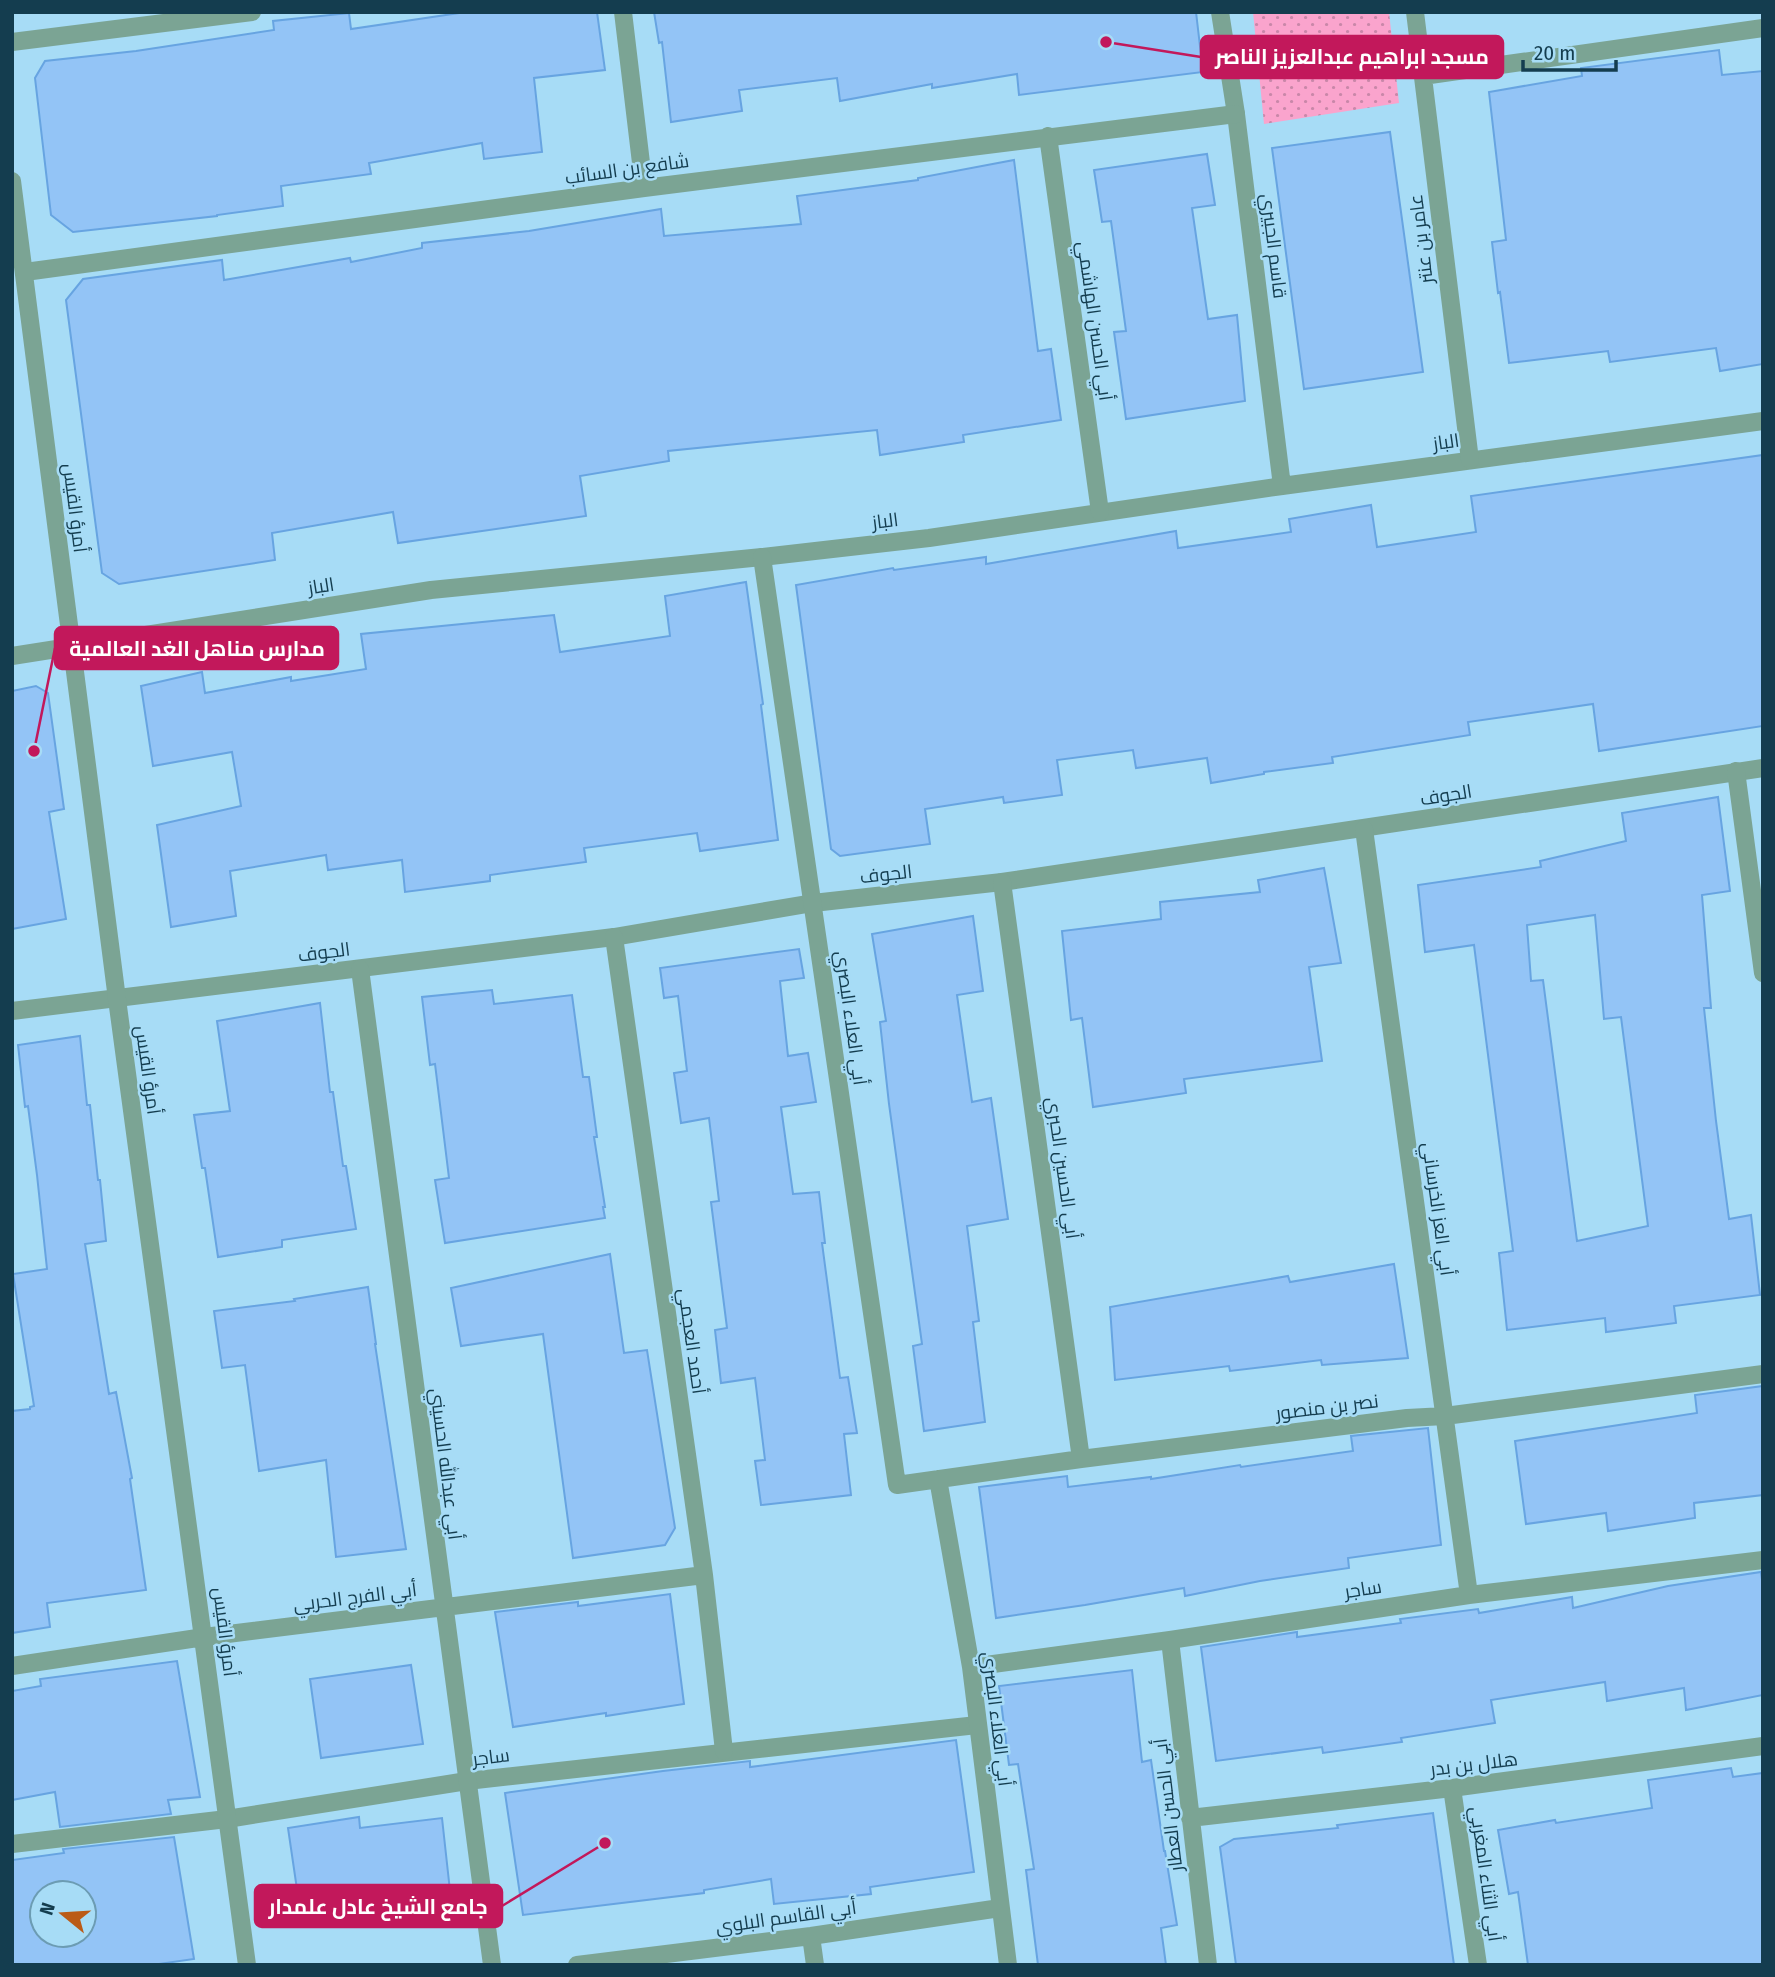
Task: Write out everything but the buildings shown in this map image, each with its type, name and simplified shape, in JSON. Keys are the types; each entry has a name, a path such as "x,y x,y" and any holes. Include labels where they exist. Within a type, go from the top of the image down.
{"street":[{"path":"12,42 252,12"},
{"path":"623,12 644,188"},
{"name":"قاسم الجبيري","path":"1220,12 1236,114 1282,486"},
{"name":"عامر بن عنتر","path":"1415,12 1470,460"},
{"path":"1423,76 1763,28"},
{"name":"شافع بن السائب","path":"25,272 644,188 1236,114"},
{"name":"أبي الحسن الهاشمي","path":"1048,136 1100,512"},
{"name":"أمرؤ القيس","path":"12,181 117,999 247,1965"},
{"name":"الباز","path":"12,656 431,590 929,538 1282,486 1763,421"},
{"name":"أبي العلاء البصري","path":"762,557 897,1485"},
{"name":"الجوف","path":"12,1011 614,937 813,903 1002,882 1763,768"},
{"path":"1736,771 1763,973"},
{"name":"أبي العز الخرساني","path":"1364,829 1469,1595"},
{"name":"أبي الحسين الحبري","path":"1002,882 1081,1459"},
{"name":"أحمد العجمي","path":"614,937 704,1575 724,1751"},
{"name":"أبي عبدالله الحسيني","path":"360,969 492,1965"},
{"name":"نصر بن منصور","path":"897,1485 1081,1459 1393,1420 1445,1416 1763,1374"},
{"name":"أبي العلاء البصري","path":"938,1479 971,1667 1008,1965"},
{"name":"ساجر","path":"971,1667 1469,1595 1763,1560"},
{"name":"أبي الفرج الحربي","path":"12,1666 204,1637 704,1575"},
{"name":"أبي الحسن العطار","path":"1170,1640 1208,1965"},
{"name":"ساجر","path":"12,1844 227,1819 467,1780 977,1726"},
{"name":"هلال بن بدر","path":"1190,1818 1452,1788 1763,1746"},
{"name":"أبي الثناء المغربي","path":"1452,1788 1478,1965"},
{"name":"أبي القاسم البلوي","path":"577,1965 811,1936 1000,1908"},
{"path":"811,1936 815,1965"}],"shaded area":[{"path":"1253,12 1389,12 1399,103 1264,124"}],"place":[{"name":"مسجد ابراهيم عبدالعزيز الناصر","path":"1106,42"},
{"name":"مدارس مناهل الغد العالمية","path":"34,751"},
{"name":"جامع الشيخ عادل علمدار","path":"605,1843"}]}
